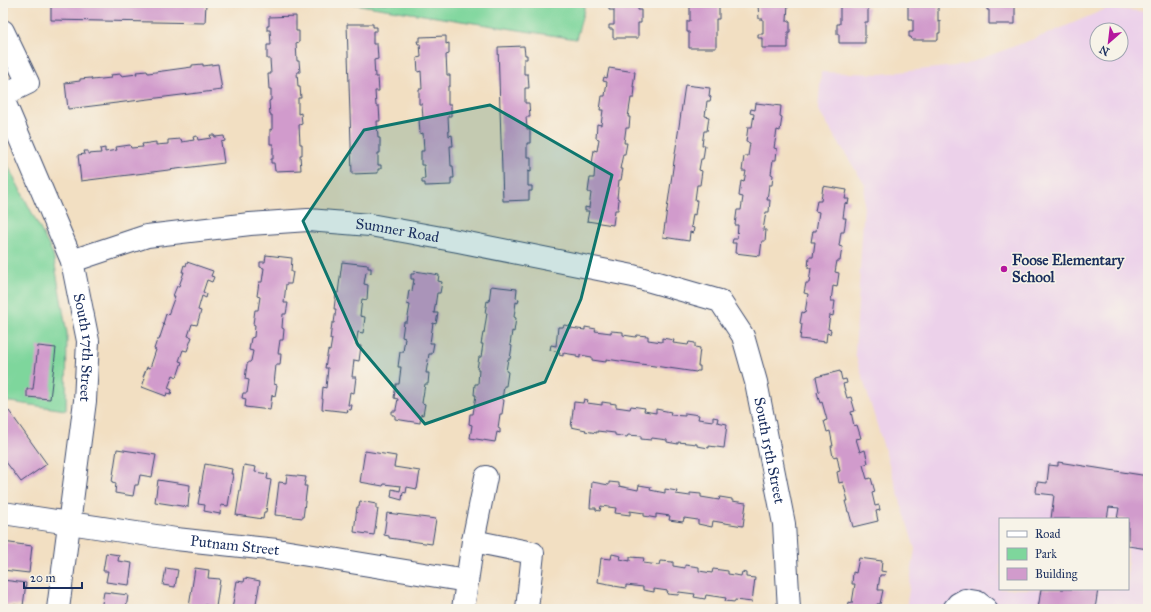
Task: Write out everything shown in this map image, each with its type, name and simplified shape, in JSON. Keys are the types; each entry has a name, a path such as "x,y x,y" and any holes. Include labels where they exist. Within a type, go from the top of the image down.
{"street":[{"path":"3,31 28,83 3,96"},
{"name":"South 17th Street","path":"3,99 72,261 88,341 85,401 58,609"},
{"name":"Sumner Road","path":"72,261 147,236 250,224 308,220 370,225 458,241 633,276 720,301"},
{"name":"South 15th Street","path":"720,301 743,336 756,382 784,524 789,609"},
{"path":"463,609 473,541 486,477"},
{"name":"Putnam Street","path":"3,513 176,539 277,550 467,581"},
{"path":"473,541 533,552 527,609"},
{"path":"954,609 958,604 965,600 977,602 986,609"}],"highlighted area":[{"path":"490,105 612,175 581,299 545,382 425,424 358,345 303,221 364,130"}],"shaded area":[{"name":"Foose Elementary School","path":"1108,8 1148,12 1148,609 906,609 915,549 855,353 865,185 818,110 821,72 882,74 964,65 1052,32"}],"green space":[{"path":"347,3 584,3 584,10 576,39"},
{"path":"3,156 53,254 67,333 66,410 3,401"}],"building":[{"path":"51,3 206,3 205,23 51,20"},
{"path":"609,3 638,3 638,10 641,10 641,23 638,23 638,38 613,38 613,29 609,29 609,25 614,25 614,10 609,10"},
{"path":"690,3 716,3 716,5 719,5 719,19 716,19 716,48 689,48 687,21 690,21"},
{"path":"762,3 788,3 787,21 790,21 790,32 788,32 788,48 762,48 762,38 758,38 758,34 763,34 763,19 759,19 758,5 762,5"},
{"path":"840,3 865,3 865,8 868,7 868,22 865,22 865,43 839,43 837,24 840,24"},
{"path":"913,3 938,3 938,22 940,21 940,33 938,33 938,40 912,40 911,37 909,37 909,32 913,32 913,19 908,19 908,4 913,5"},
{"path":"1015,3 1015,24 989,24 989,10 987,10 987,4"},
{"path":"296,16 296,31 299,31 299,42 296,43 297,61 299,61 300,72 297,72 298,87 300,87 301,98 298,98 298,114 301,113 302,124 299,125 300,144 302,144 302,155 300,155 301,170 275,171 274,163 271,163 271,159 273,159 273,144 270,144 272,115 270,115 269,101 271,100 271,89 269,89 268,74 271,74 270,59 267,59 267,45 271,45 270,30 267,30 267,26 269,26 269,17"},
{"path":"347,24 373,24 373,27 377,27 377,31 373,31 373,44 377,44 378,59 374,60 375,77 378,77 379,91 375,91 376,106 379,106 380,121 377,121 378,138 380,138 378,165 381,165 381,169 378,169 378,173 352,174"},
{"path":"446,36 446,44 449,43 449,54 446,55 447,75 450,75 450,86 448,86 448,105 451,105 451,116 448,116 449,136 452,135 453,146 450,146 451,166 453,166 454,178 451,178 451,185 425,186 425,183 422,183 422,179 425,179 424,165 421,165 421,151 424,151 423,133 420,134 419,119 423,119 422,104 419,104 419,89 422,89 421,71 418,72 417,58 421,57 420,44 418,44 417,41 420,41 420,37"},
{"path":"524,46 527,59 524,59 524,74 528,74 529,88 525,88 525,103 529,103 530,117 526,117 527,129 530,129 530,143 527,143 527,157 531,157 531,172 528,171 528,186 532,186 532,191 529,191 529,200 503,201 498,47"},
{"path":"203,64 203,66 218,64 222,90 68,109 65,83 80,81 80,79 91,78 92,80 111,78 110,75 121,74 121,76 147,71 148,73"},
{"path":"609,68 635,72 633,87 635,87 634,98 631,98 628,117 630,117 629,128 626,128 624,143 627,143 620,169 623,169 621,180 619,180 617,198 619,199 618,210 615,210 613,225 587,221 589,211 585,211 585,207 589,208 591,193 588,192 590,178 594,178 595,165 592,164 594,150 597,151 599,139 596,138 597,124 601,125 603,110 600,110 602,96 605,96 607,82 603,81 604,77 607,78"},
{"path":"685,85 710,88 709,96 711,97 710,101 707,101 705,116 709,117 707,131 704,131 702,145 705,145 703,159 701,159 699,170 702,171 700,185 697,185 695,215 693,214 691,227 694,228 693,233 690,232 689,241 663,237"},
{"path":"756,103 781,106 780,116 782,117 780,131 777,130 774,148 777,149 776,160 773,160 771,174 773,175 772,185 769,185 767,200 770,200 769,212 766,212 763,230 766,230 765,241 762,241 760,256 735,253 736,243 732,243 733,239 737,239 738,225 735,225 737,210 741,210 743,197 739,196 741,181 744,182 746,171 742,171 744,156 748,156 750,143 746,142 748,127 752,127 754,114 750,113 751,109 755,110"},
{"path":"210,135 214,135 215,137 224,136 225,141 221,142 224,163 81,181 78,155 85,154 84,151 88,151 88,154 101,153 100,149 105,148 105,152 117,150 116,147 130,145 131,148 143,147 142,144 156,142 156,145 168,144 168,140 181,139 182,142 194,140 193,137 197,136 198,140 211,138"},
{"path":"823,186 847,190 845,199 849,199 848,204 845,203 843,218 846,218 844,232 841,232 839,246 842,247 840,261 837,261 835,272 839,273 837,287 833,286 831,301 835,301 833,316 830,315 828,329 831,330 830,334 827,333 826,342 800,339 802,324 800,323 802,312 805,313 808,294 804,293 806,283 809,283 811,268 808,268 809,257 813,257 815,242 811,242 813,231 816,231 819,212 815,211 817,201 821,201"},
{"path":"266,255 292,258 291,272 293,272 291,284 286,284 284,303 288,303 286,314 283,314 283,340 280,340 278,354 281,354 280,365 276,365 274,384 277,385 275,396 272,395 270,410 245,407 246,399 242,398 243,393 247,393 249,380 245,379 247,364 251,361 253,351 249,350 251,338 254,337 255,325 253,324 255,310 258,310 260,297 257,296 259,282 262,282 264,268 260,267 260,262 265,262"},
{"path":"187,262 213,271 211,276 214,277 212,282 207,280 203,292 207,294 206,298 202,296 198,310 201,311 197,325 192,324 188,336 192,337 187,351 183,350 179,361 182,362 177,377 173,375 168,388 172,390 171,394 167,393 166,396 142,387 145,378 143,377 147,367 150,368 156,350 154,349 157,340 159,340 166,314 168,315 175,296 173,296 177,286 179,286 184,272 182,272 184,265 186,266"},
{"path":"342,262 368,265 368,268 371,268 371,273 366,272 364,284 368,285 367,300 362,299 360,316 365,317 363,333 358,332 356,345 361,346 359,361 354,360 352,377 356,377 354,393 350,392 348,405 352,405 351,410 347,409 348,412 322,409 323,387 326,388 328,368 325,368 328,350 330,351 332,339 330,339 332,323 334,323 336,293 338,293"},
{"path":"415,271 439,275 438,281 442,282 440,293 437,293 434,313 438,313 436,324 433,323 430,343 434,343 432,354 429,354 426,373 429,373 428,384 425,384 422,403 425,404 423,415 421,414 420,423 395,419 395,415 392,415 392,411 396,411 398,399 394,398 396,384 399,384 401,367 398,367 400,352 403,352 405,338 402,337 404,322 407,322 410,305 407,304 409,290 412,291 414,279 411,279 411,274 414,274"},
{"path":"491,286 517,289 516,298 519,299 518,303 516,302 514,317 516,318 510,345 512,346 506,371 508,372 502,400 504,400 502,414 500,414 498,428 500,429 500,433 497,432 495,442 470,438 472,425 469,424 470,414 473,414 476,395 474,395 475,384 478,384 479,369 477,369 479,357 481,357 483,344 481,344 487,313 485,313 487,301 489,302"},
{"path":"564,325 571,326 571,328 585,330 585,327 596,329 595,331 611,333 611,331 623,332 623,335 636,337 637,335 648,336 648,340 662,342 662,338 674,340 673,343 688,345 689,342 695,343 695,347 700,348 698,366 700,366 700,371 696,372 606,359 606,362 592,360 592,357 580,355 580,358 576,357 576,355 563,353 563,356 559,355 560,352 550,350 551,345 556,346 558,327 563,327"},
{"path":"38,346 56,348 50,399 27,397 27,389 33,389"},
{"path":"840,371 842,380 846,379 847,383 843,384 847,398 851,397 855,411 851,412 854,426 857,425 861,438 856,439 860,452 865,450 868,463 863,465 867,479 871,478 875,492 872,493 875,506 879,505 880,510 876,511 878,521 853,527 845,501 848,501 843,482 839,483 837,472 840,471 837,456 833,457 831,446 833,446 830,431 827,432 824,421 827,420 822,402 820,403 817,392 819,391 816,377"},
{"path":"584,399 588,400 587,403 602,405 602,402 616,404 616,407 630,409 631,406 645,408 644,411 656,413 656,409 671,412 670,415 685,416 685,413 699,415 698,419 713,421 713,417 718,418 717,422 727,424 724,448 709,446 709,448 697,446 697,444 678,442 678,444 667,442 667,440 652,438 651,440 641,439 641,436 628,435 627,437 615,435 615,433 597,431 597,433 571,427 574,402 583,403"},
{"path":"9,411 47,464 21,482 3,458 3,415"},
{"path":"117,449 156,455 152,477 140,475 138,485 135,485 133,496 115,493 116,483 112,482"},
{"path":"365,451 396,456 394,467 420,471 417,489 407,487 406,493 403,492 402,500 391,497 392,489 400,491 401,486 384,484 383,486 360,482"},
{"path":"1058,462 1148,476 1148,549 1129,546 1129,518 1117,518 1119,508 1109,507 1107,518 1051,518 1054,495 1036,493 1037,482 1047,483 1049,465 1058,466"},
{"path":"205,464 232,469 231,474 233,474 228,506 221,505 220,514 204,511 205,505 198,504"},
{"path":"244,465 256,467 255,472 268,474 267,479 271,480 266,512 264,512 263,519 236,515"},
{"path":"287,475 306,477 304,486 307,486 303,518 275,515 279,482 286,483"},
{"path":"158,480 190,485 188,507 155,502"},
{"path":"592,482 609,485 609,482 619,483 619,486 638,490 639,485 651,487 650,490 665,493 665,489 677,491 676,494 690,496 690,493 701,494 701,497 719,500 720,497 746,503 743,526 713,521 712,527 698,524 698,520 684,518 683,522 669,520 670,516 656,514 656,518 644,516 644,513 630,511 630,515 615,513 616,508 601,506 600,511 596,510 596,508 590,508"},
{"path":"360,501 376,504 376,509 378,509 374,535 354,532 357,507 359,507"},
{"path":"387,513 436,519 432,544 389,538 389,536 384,535"},
{"path":"3,542 32,546 29,573 3,570"},
{"path":"106,553 119,555 118,561 132,563 129,585 106,582 108,571 103,571"},
{"path":"612,554 621,556 620,559 630,561 630,557 644,558 643,563 659,565 660,561 673,562 673,566 685,568 685,565 699,567 699,571 712,573 713,569 728,571 728,574 741,576 742,572 746,573 746,577 755,578 752,602 735,600 735,602 725,601 726,598 706,595 705,599 694,597 695,594 679,592 678,595 667,594 668,591 654,589 654,592 643,590 643,587 626,585 626,588 598,582 601,558 611,559"},
{"path":"859,558 882,561 881,571 886,572 885,575 880,575 878,590 883,590 880,604 877,604 876,609 848,609 849,602 852,603 855,584 852,584 853,572 856,573"},
{"path":"166,568 178,570 175,587 163,585"},
{"path":"195,568 209,570 208,578 220,579 216,607 205,605 204,609 189,607"},
{"path":"245,578 260,581 255,609 232,609 237,581 244,582"},
{"path":"3,580 26,583 23,606 3,604"},
{"path":"1041,590 1098,590 1095,609 1038,609"},
{"path":"104,592 128,595 126,609 101,609"}],"place":[{"name":"Foose Elementary School","path":"1004,269"}]}
